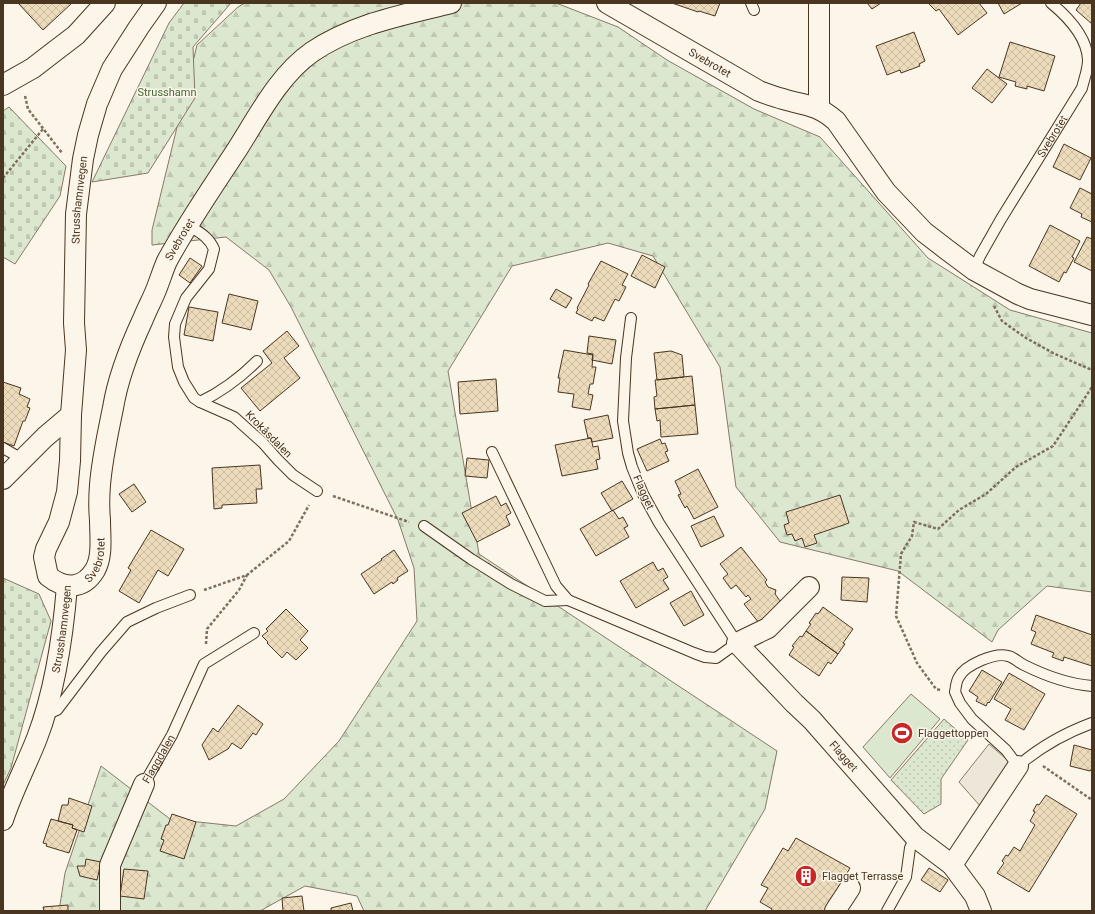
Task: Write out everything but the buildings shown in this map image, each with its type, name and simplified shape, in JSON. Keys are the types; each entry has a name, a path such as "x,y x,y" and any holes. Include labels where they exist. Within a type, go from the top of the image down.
{"street":[{"path":"3,85 33,68 76,35 105,3"},
{"name":"Strusshamnvegen","path":"3,820 10,799 37,738 45,715 61,643 67,586 56,583 48,576 44,557 46,549 59,522 67,492 76,350 74,322 76,214 88,135 97,104 112,69 156,3"},
{"name":"Svebrotet","path":"67,586 77,585 87,579 95,570 99,558 101,543 100,485 114,400 122,370 161,275 188,225 273,92 301,61 325,45 351,31 379,21 451,3"},
{"name":"Svebrotet","path":"607,3 759,91 785,100 813,106 825,112 836,121 882,187 904,212 935,240 974,270 1018,294 1092,315"},
{"path":"819,3 819,109"},
{"path":"3,479 22,458 71,415"},
{"path":"737,643 768,628 809,587"},
{"name":"Flagget","path":"737,643 812,720 915,837 952,865 975,896 982,911"},
{"path":"952,865 1023,761"},
{"name":"Flaggdalen","path":"110,911 110,865 144,784"},
{"path":"835,911 850,888"}],"lane":[{"name":"Svebrotet","path":"974,270 980,256 1001,219 1082,88 1088,61 1086,47 1081,35 1051,3"},
{"name":"Krokåsdalen","path":"188,225 206,237 214,249 209,269 186,298 175,324 174,337 178,367 184,382 194,398 234,417 263,443 293,475 317,491"},
{"name":"Flagget","path":"632,318 626,358 623,421 628,453 632,467 643,494 658,523 737,643"},
{"path":"200,402 227,388 257,361"},
{"path":"3,448 22,458"},
{"path":"492,452 556,586 568,600"},
{"path":"424,526 470,559 511,584 545,601 568,600 705,657 716,658 737,643"},
{"path":"45,715 57,710 101,652 128,622 156,608 190,595"},
{"path":"204,664 254,633"},
{"path":"1092,686 1074,684 1056,679 1022,665 1008,656 980,660 958,677 955,692 960,703 972,719 1006,750 1023,761 1037,750 1070,731 1092,723"},
{"name":"Flaggdalen","path":"144,784 172,735 204,664"},
{"path":"887,911 906,877 910,848 915,837"}],"path":[{"path":"25,94 28,109 60,152 82,168"},
{"path":"3,178 43,129"},
{"path":"991,302 1002,321 1026,338 1053,353 1092,370"},
{"path":"955,692 936,689 917,663 896,616 901,554 912,536 914,522 938,529 958,510 986,494 1016,467 1053,446 1092,387"},
{"path":"190,595 247,574 289,541 317,491 424,526"},
{"path":"204,664 207,629 239,590 247,574"},
{"path":"1023,761 1092,800"}],"green space":[{"name":"Strusshamn","path":"184,3 231,3 193,47 195,98 148,173 92,182 169,23"},
{"path":"245,3 556,3 618,27 667,60 754,109 820,137 928,258 1010,310 1092,333 1092,592 1047,586 998,630 992,642 898,571 780,542 736,487 720,367 653,256 608,243 512,266 448,371 479,554 777,751 765,809 705,911 364,911 357,896 305,886 260,911 59,911 65,873 101,766 170,819 236,826 284,799 339,741 417,621 414,568 398,520 291,307 269,270 226,237 152,245 152,230 197,45 238,7"},
{"path":"9,107 66,166 60,196 15,264 3,257 3,111"},
{"path":"3,578 39,594 51,621 11,768 3,785"},
{"name":"Flaggettoppen","path":"911,694 940,719 890,778 863,747"},
{"name":"Flaggettoppen","path":"944,719 968,740 941,779 941,804 924,814 891,780"}],"shaded area":[{"name":"Flaggettoppen","path":"989,744 1013,765 981,807 959,782"}],"place":[{"name":"Flaggettoppen","path":"902,733"},
{"name":"Flagget Terrasse","path":"806,876"}]}
